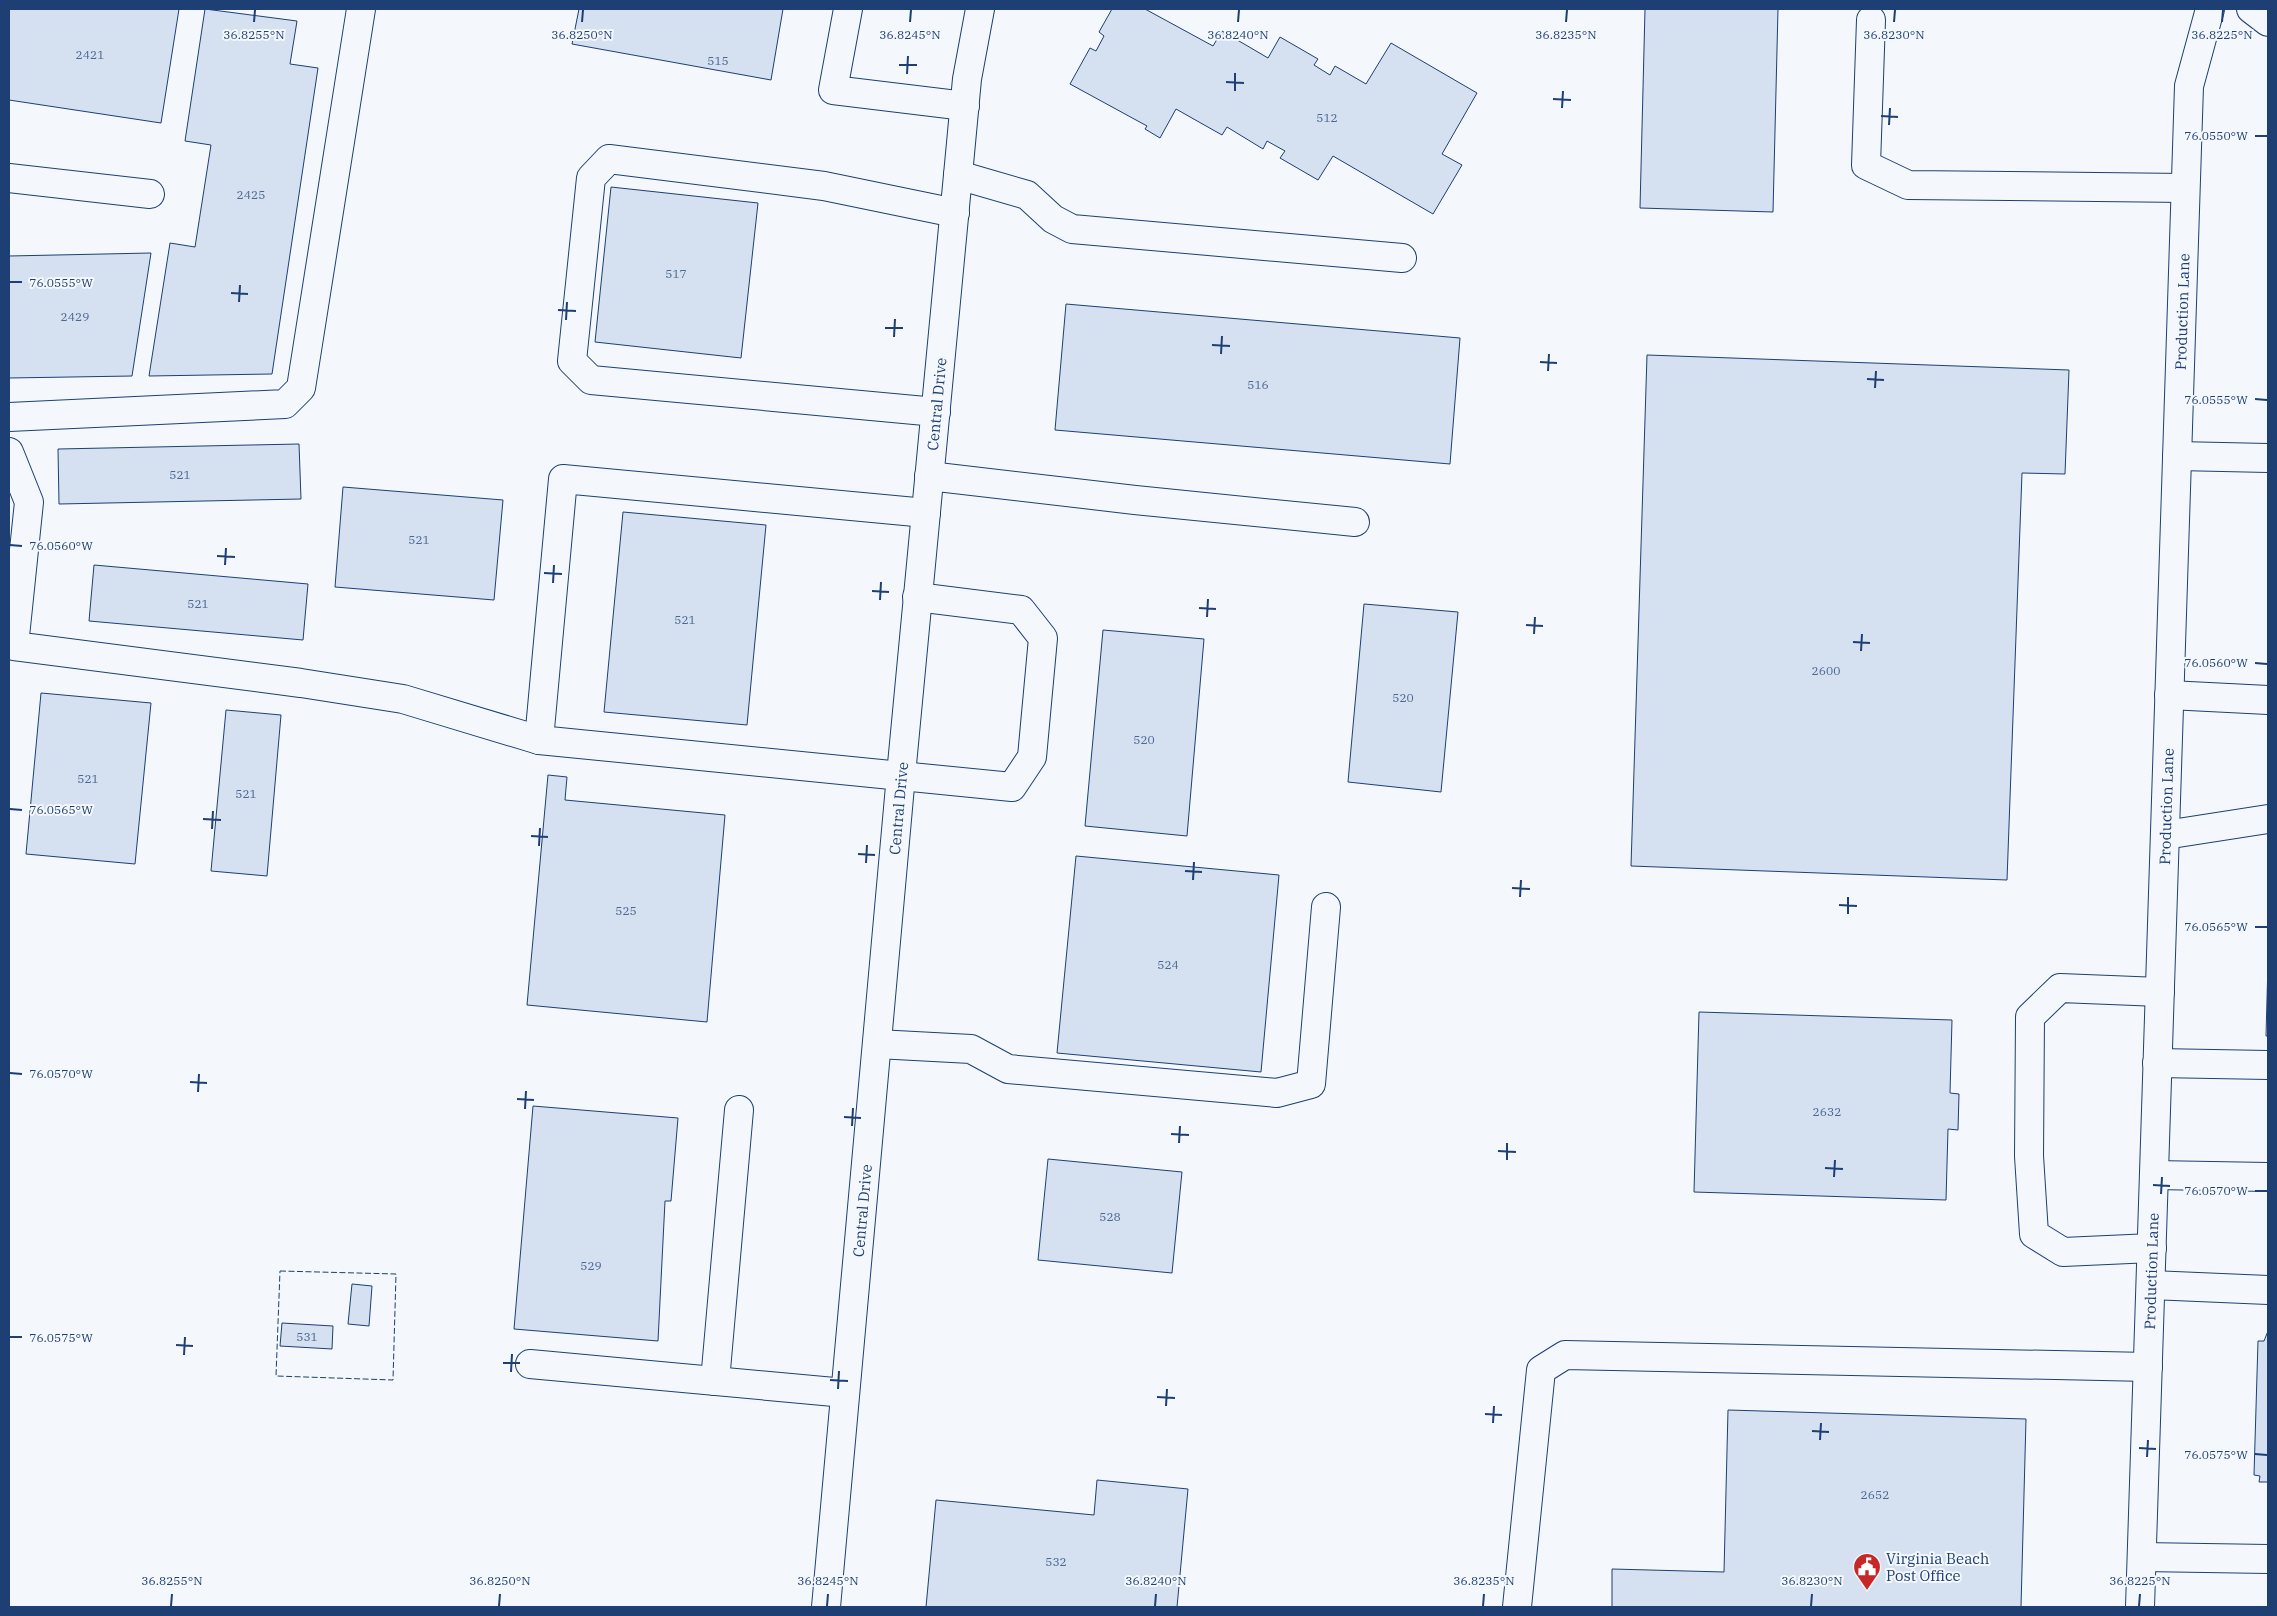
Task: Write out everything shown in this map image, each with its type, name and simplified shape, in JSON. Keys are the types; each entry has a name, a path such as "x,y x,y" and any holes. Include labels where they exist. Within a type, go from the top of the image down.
{"street":[{"path":"9,417 285,404 301,388 361,9"},
{"path":"848,9 833,90 965,106"},
{"name":"Central Drive","path":"826,1607 917,597 954,213 965,106 980,9"},
{"name":"Production Lane","path":"2140,1607 2189,86 2210,9"},
{"path":"2251,9 2268,22"},
{"path":"1872,20 1866,165 1908,185 2185,188"},
{"path":"936,412 592,380 572,361 591,178 609,159 824,186 954,213"},
{"path":"958,175 1027,195 1053,219 1072,229 1402,258"},
{"path":"9,178 150,194"},
{"path":"9,452 29,502 11,646 301,683 403,700 539,740 1012,787 1032,757 1043,638 1021,610 917,597"},
{"path":"2177,456 2268,458"},
{"path":"929,476 1135,500 1355,522"},
{"path":"539,740 563,480 926,513"},
{"path":"2169,696 2268,700"},
{"path":"2165,835 2268,819"},
{"path":"877,1044 971,1049 1008,1069 1276,1093 1311,1084 1326,907"},
{"path":"2152,1248 2063,1252 2034,1234 2029,1156 2030,1017 2060,988 2160,992"},
{"path":"2157,1063 2268,1065"},
{"path":"715,1381 739,1110"},
{"path":"2154,1175 2268,1177"},
{"path":"2151,1285 2268,1290"},
{"path":"1517,1607 1541,1370 1565,1355 2148,1368"},
{"path":"530,1364 845,1393"},
{"path":"2142,1556 2268,1559"}],"building":[{"path":"9,9 179,9 161,123 9,100"},
{"path":"205,9 297,21 290,64 318,68 272,374 149,376 170,243 195,247 211,145 185,141"},
{"path":"579,9 783,9 771,80 572,44"},
{"path":"1112,9 1145,9 1213,46 1222,31 1268,58 1280,37 1318,59 1314,65 1330,75 1335,66 1366,84 1391,43 1477,93 1442,154 1462,165 1433,214 1333,156 1318,180 1280,158 1285,151 1267,141 1263,149 1227,127 1222,135 1176,109 1160,138 1145,129 1147,126 1070,84 1090,48 1096,51 1104,36 1099,32"},
{"path":"1645,9 1778,9 1773,212 1640,208"},
{"path":"611,187 758,203 741,358 595,342"},
{"path":"151,253 132,376 9,378 9,256"},
{"path":"1066,304 1460,338 1450,464 1055,430"},
{"path":"1647,355 2069,370 2065,474 2022,473 2007,880 1631,866"},
{"path":"299,444 301,499 59,504 58,449"},
{"path":"343,487 503,500 494,600 335,587"},
{"path":"623,512 766,525 747,725 604,712"},
{"path":"94,565 308,584 303,640 89,621"},
{"path":"1364,604 1458,612 1441,792 1348,782"},
{"path":"1103,630 1204,639 1187,836 1085,826"},
{"path":"41,693 151,703 135,864 26,854"},
{"path":"226,710 281,715 267,876 211,871"},
{"path":"548,775 567,777 565,800 725,815 707,1022 527,1005"},
{"path":"1076,856 1279,875 1261,1072 1057,1053"},
{"path":"2268,963 2268,1036 2266,1036"},
{"path":"1699,1012 1952,1020 1950,1093 1959,1094 1958,1130 1948,1129 1946,1200 1694,1192"},
{"path":"533,1106 678,1118 671,1201 665,1201 658,1341 514,1329"},
{"path":"1048,1159 1182,1172 1172,1273 1038,1260"},
{"path":"352,1284 372,1286 369,1326 348,1324"},
{"path":"282,1323 333,1326 332,1349 280,1346"},
{"path":"2268,1331 2268,1482 2259,1482 2260,1476 2254,1475 2258,1341 2264,1341"},
{"path":"1728,1410 2026,1419 2021,1607 1612,1607 1612,1569 1724,1572"},
{"path":"1097,1480 1188,1489 1177,1607 926,1607 936,1500 1094,1515"}],"fence":[{"path":"280,1271 396,1274 393,1380 276,1376 280,1271"}],"place":[{"name":"Virginia Beach Post Office","path":"1867,1591"}]}
